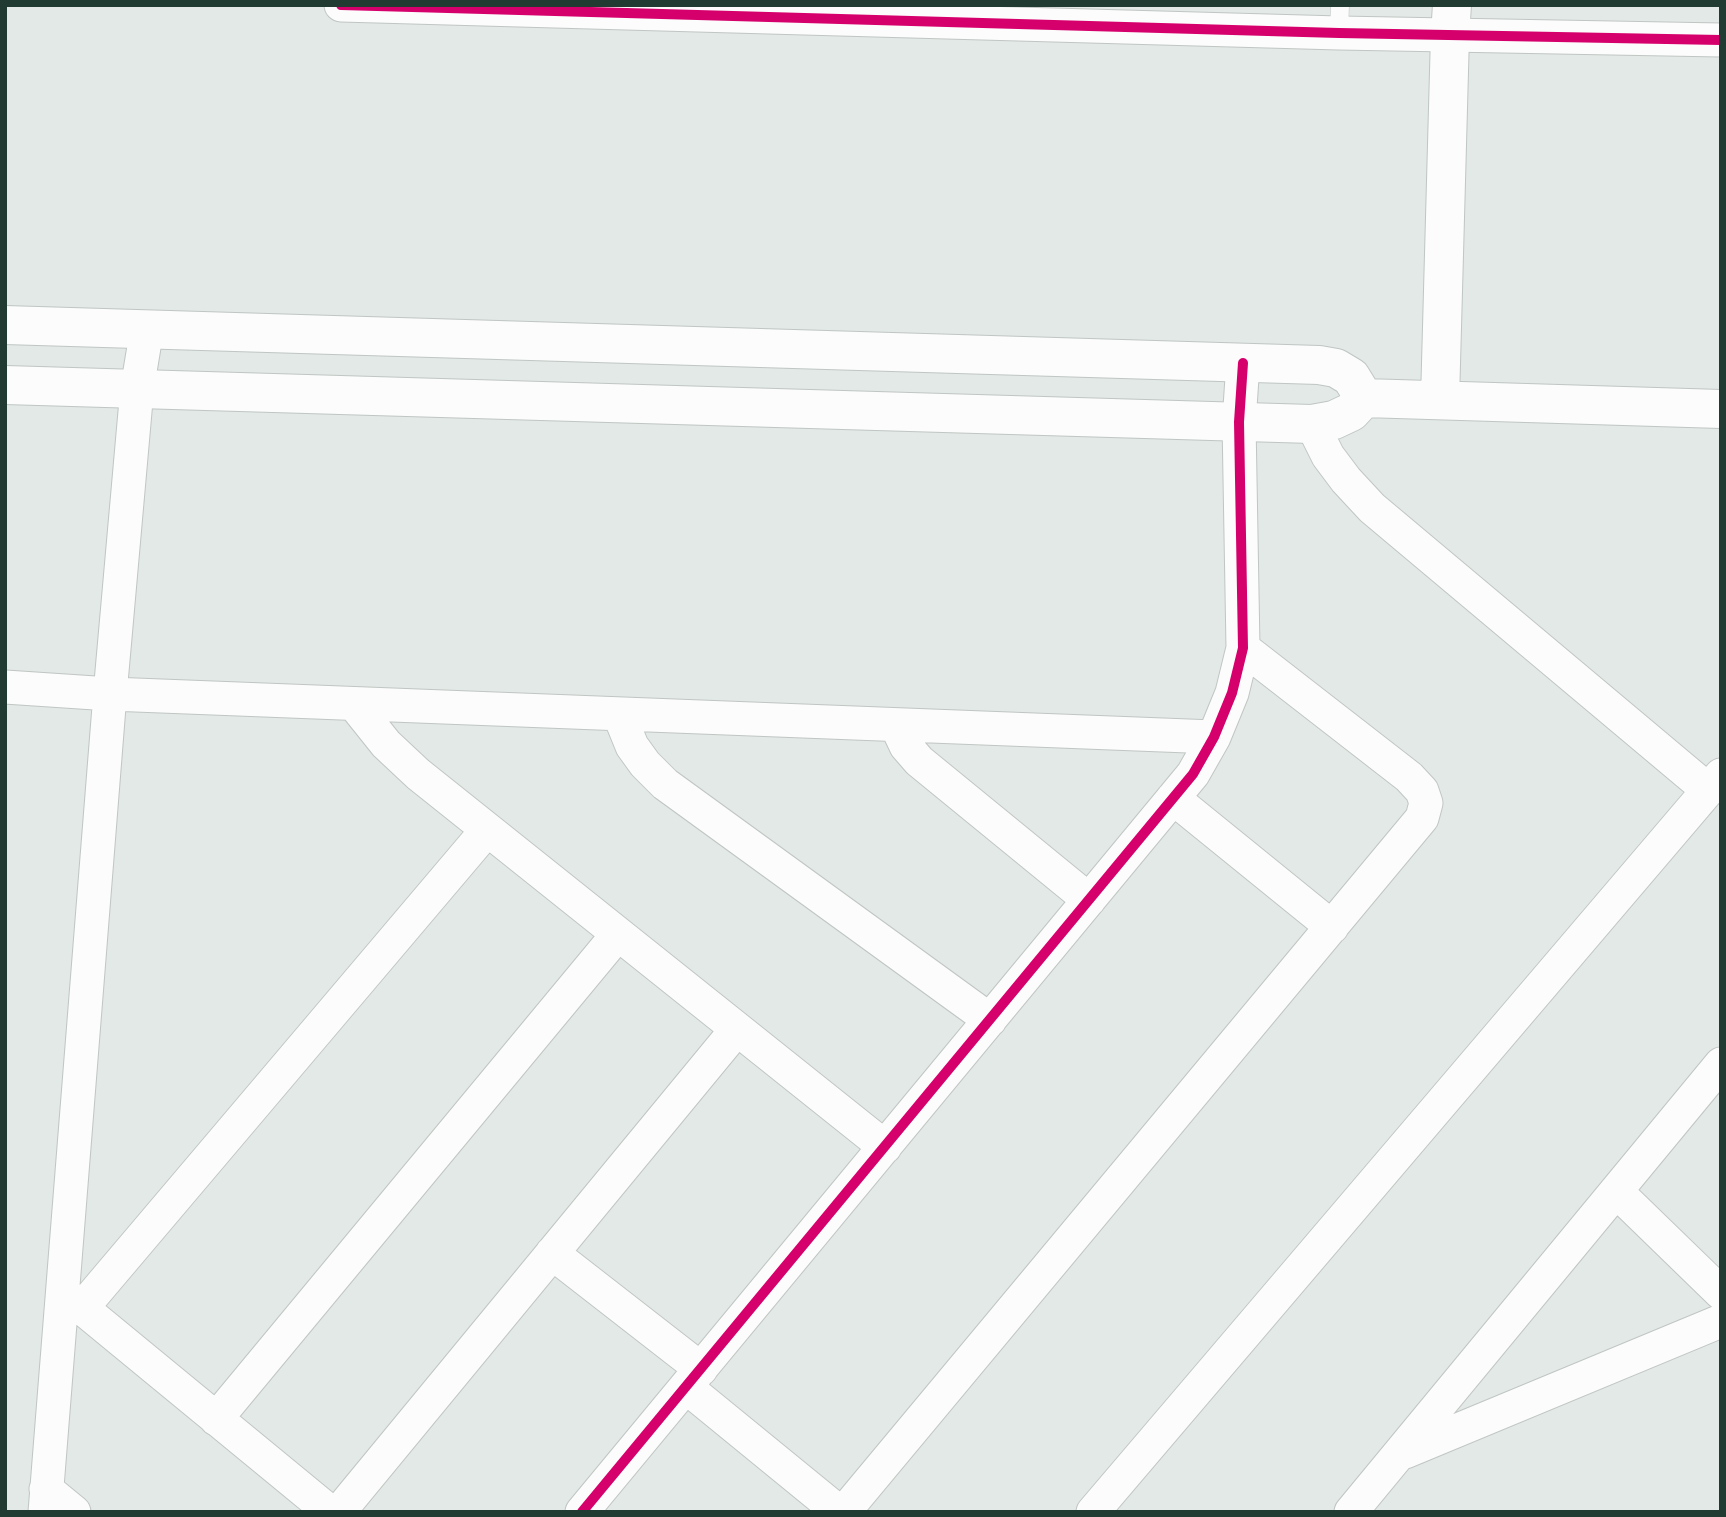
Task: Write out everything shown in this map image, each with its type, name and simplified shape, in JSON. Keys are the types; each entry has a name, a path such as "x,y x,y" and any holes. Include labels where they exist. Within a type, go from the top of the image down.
{"main road":[{"path":"1440,400 1451,20"},
{"path":"5,325 1320,365 1336,368 1351,377 1364,398"},
{"path":"5,385 1312,424 1334,420 1351,412 1364,398 1721,409"}],"street":[{"path":"341,5 1451,20 1721,40"},
{"path":"74,1512 46,1500 72,1301 110,694 137,389 146,329"},
{"path":"582,1512 1194,774 1214,737 1232,693 1243,648 1239,422 1243,363"},
{"path":"1093,1512 1714,782 1372,508 1328,456 1312,424"},
{"path":"552,1253 842,1512 1422,818 1426,803 1422,791 1409,777 1243,648"},
{"path":"5,687 110,694 1214,737"},
{"path":"354,704 386,744 418,774 885,1147"},
{"path":"619,714 632,746 665,784 990,1020"},
{"path":"896,725 906,746 919,761 1089,901"},
{"path":"1173,798 1332,927"},
{"path":"72,1301 487,830"},
{"path":"216,1419 618,934"},
{"path":"338,1512 737,1029"},
{"path":"1351,1512 1721,1064"},
{"path":"1616,1191 1721,1293"},
{"path":"72,1301 330,1512"},
{"path":"1399,1454 1721,1321"}],"cycle path":[{"path":"341,5 1339,33 1721,40"},
{"path":"582,1512 1193,774 1214,737 1232,693 1243,648 1239,422 1243,363"}]}
